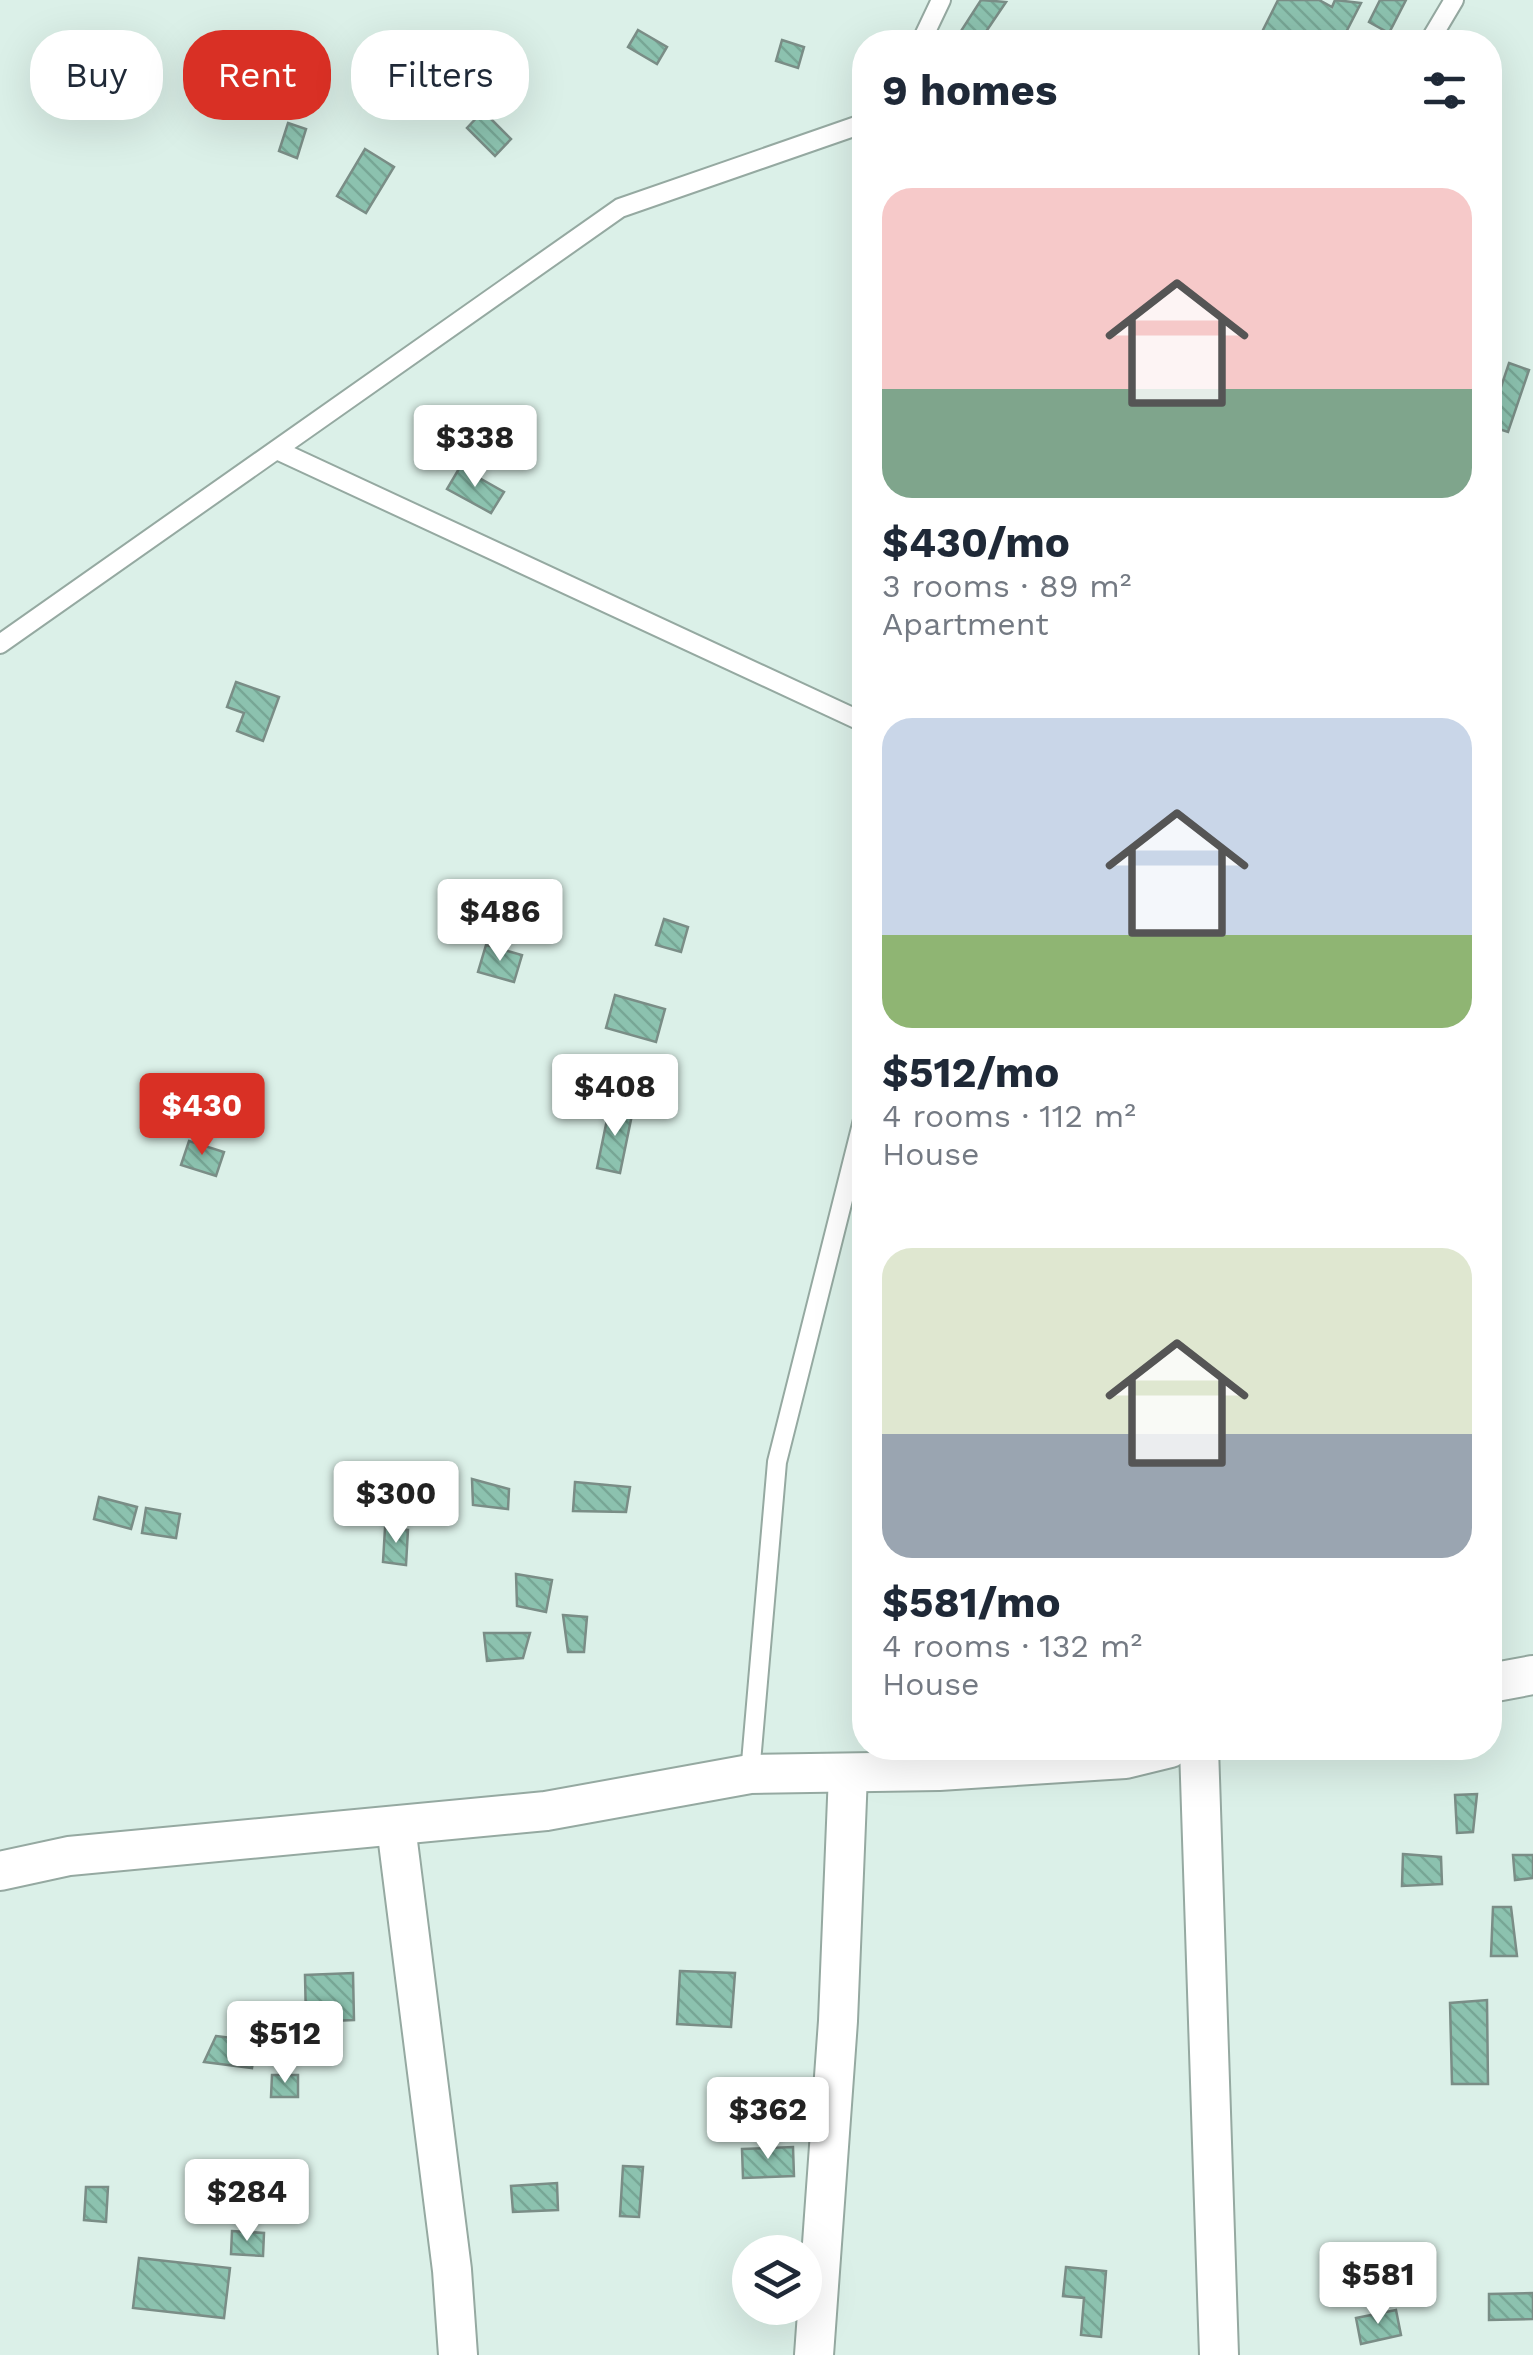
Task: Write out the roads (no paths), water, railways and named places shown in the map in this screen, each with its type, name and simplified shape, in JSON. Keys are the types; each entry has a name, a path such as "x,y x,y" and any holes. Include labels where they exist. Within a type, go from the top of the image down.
{"street":[{"path":"1502,1681 1533,1675"},
{"path":"0,1872 69,1856 546,1811 750,1774 848,1774 1107,1760"},
{"path":"1199,1760 1219,2355"},
{"path":"814,2355 838,2021 848,1774"},
{"path":"396,1826 452,2270 458,2355"}],"lane":[{"path":"926,30 942,0"},
{"path":"1436,30 1454,0"},
{"path":"0,644 620,208 852,128"},
{"path":"277,450 852,717"},
{"path":"750,1774 777,1462 852,1164"}]}
